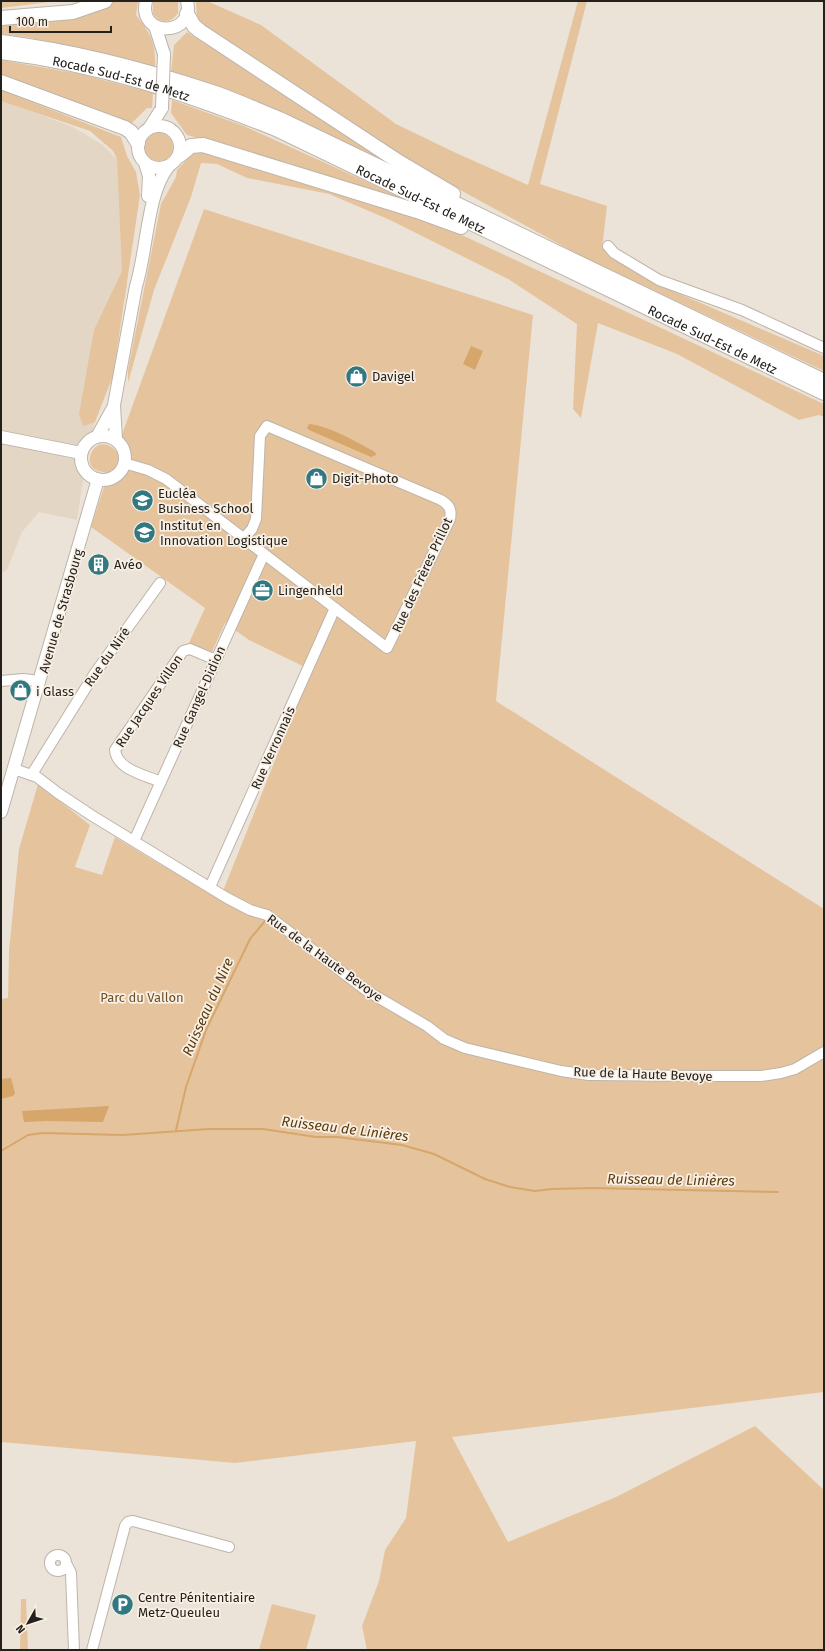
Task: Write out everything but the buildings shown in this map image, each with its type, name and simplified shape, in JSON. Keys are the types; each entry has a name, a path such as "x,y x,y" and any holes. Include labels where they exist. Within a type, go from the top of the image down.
{"highway":[{"path":"1,18 73,12 105,1"},
{"path":"187,7 194,26 200,31 399,162 557,259"},
{"name":"Rocade Sud-Est de Metz","path":"1,42 86,56 148,72 213,92 282,120 824,393"},
{"name":"Rocade Sud-Est de Metz","path":"1,52 81,66 146,82 210,103 276,129 824,381"},
{"path":"1,82 125,128 131,132 138,143"},
{"path":"180,155 191,146 196,145 203,145 223,150 418,211 557,259"}],"main road":[{"path":"146,1 146,13 155,26 164,54"},
{"path":"155,26 165,29 174,27 183,21 187,7"},
{"path":"114,405 96,437 87,443 81,453 84,470 98,479 108,479 116,475 124,463 123,451 116,440 114,405 155,193 160,178 180,155 180,141 172,129 162,108 164,54 174,27"},
{"path":"150,127 162,108"},
{"path":"136,286 137,268 150,182 145,163 139,154 138,143 144,131 150,127 158,125 172,129"},
{"path":"145,163 156,168 168,167"},
{"path":"96,437 106,436 116,440"},
{"path":"1,437 81,453"},
{"name":"Avenue de Strasbourg","path":"1,812 98,479"}],"street":[{"path":"608,246 614,253 659,280 742,310 824,348"},
{"name":"Rue des Frères Prillot","path":"244,538 252,529 256,520 260,436 268,426 448,504 451,512 450,519 387,648 335,608"},
{"path":"124,463 148,470 166,479 335,608"},
{"name":"Rue Gangel-Didion","path":"134,841 264,554"},
{"name":"Rue du Niré","path":"32,774 95,673 160,583"},
{"name":"Rue Verronnais","path":"210,887 335,608"},
{"name":"Rue Jacques Villon","path":"161,782 123,765 115,756 114,750 183,651 190,649 216,660"},
{"path":"1,680 23,679 40,681"},
{"name":"Rue de la Haute Bevoye","path":"14,769 32,774 74,804 210,887 250,910 267,915 367,991 427,1026 444,1039 465,1048 561,1071 589,1075 761,1076 795,1069 824,1052"},
{"path":"92,1650 125,1526 128,1522 133,1521 229,1547"},
{"path":"66,1565 71,1573 74,1650"}],"shaded area":[{"path":"1,100 73,127 103,145 117,159 127,287 87,455 77,520 39,512 22,532 7,570 1,574"},
{"path":"471,346 483,351 475,370 463,364"},
{"path":"309,424 317,425 343,435 375,452 376,455 371,457 309,430 307,428"},
{"path":"11,1078 15,1093 13,1096 1,1099 1,1079"},
{"path":"109,1106 103,1122 24,1122 22,1111"}],"green space":[{"path":"1,1 58,1 1,8"},
{"path":"115,1 138,1 136,15 152,39 155,51 155,67 27,37 1,34 1,23 106,6"},
{"path":"153,1 178,1 178,13 169,21 162,21 153,13"},
{"path":"196,1 207,1 261,25 396,124 528,185 578,1 587,1 540,184 607,206 602,248 652,282 824,356 824,371 581,256 431,174 197,20"},
{"path":"187,32 352,140 395,165 394,167 275,109 171,72 174,45"},
{"path":"1,60 80,74 153,93 152,108 147,108 131,124 1,78"},
{"path":"1,90 121,137 127,156 136,172 140,195 113,376 95,422 83,426 79,414 94,330 122,271 117,159 113,151 90,131 1,101"},
{"path":"172,100 244,126 400,197 399,200 289,163 187,135 171,113"},
{"path":"159,133 169,137 173,147 169,157 159,161 149,157 145,147 149,137"},
{"path":"196,150 360,198 449,229 824,404 824,417 819,415 799,420 677,354 598,323 581,418 573,409 577,324 508,279 390,220 329,194 247,178 217,164 201,163 191,197 154,290 128,383 128,370 161,204 176,177 177,170"},
{"name":"Parc du Vallon","path":"204,209 533,315 496,701 824,909 824,1392 452,1437 508,1542 616,1497 755,1426 824,1490 824,1650 367,1650 362,1626 379,1581 385,1550 406,1518 416,1441 235,1463 1,1442 1,999 8,998 9,951 19,849 38,784 90,825 75,867 102,875 115,837 161,865 223,891 311,670 249,640 225,623 211,654 188,645 205,608 91,527 109,472 98,471 92,467 90,461 91,454 94,448 100,445 108,445 116,451"},
{"path":"21,1599 26,1599 28,1650 20,1650"},
{"path":"272,1604 316,1615 306,1650 259,1650"}],"waterway":[{"name":"Ruisseau du Nire","path":"176,1130 186,1087 206,1030 250,939 265,921"},
{"name":"Ruisseau de Linières","path":"1,1151 28,1135 43,1133 123,1135 209,1129 263,1129 316,1137 337,1137 402,1145 434,1154 485,1179 510,1187 535,1191 592,1188 778,1192"},
{"name":"Ruisseau de Linières","path":"1,1170 1,1179"}],"place":[{"name":"Davigel","path":"356,376"},
{"name":"Digit-Photo","path":"317,478"},
{"name":"Eucléa Business School","path":"142,500"},
{"name":"Institut en Innovation Logistique","path":"145,532"},
{"name":"Avéo","path":"99,564"},
{"name":"Lingenheld","path":"262,590"},
{"name":"i Glass","path":"20,691"},
{"name":"Centre Pénitentiaire Metz-Queuleu","path":"122,1604"}]}
